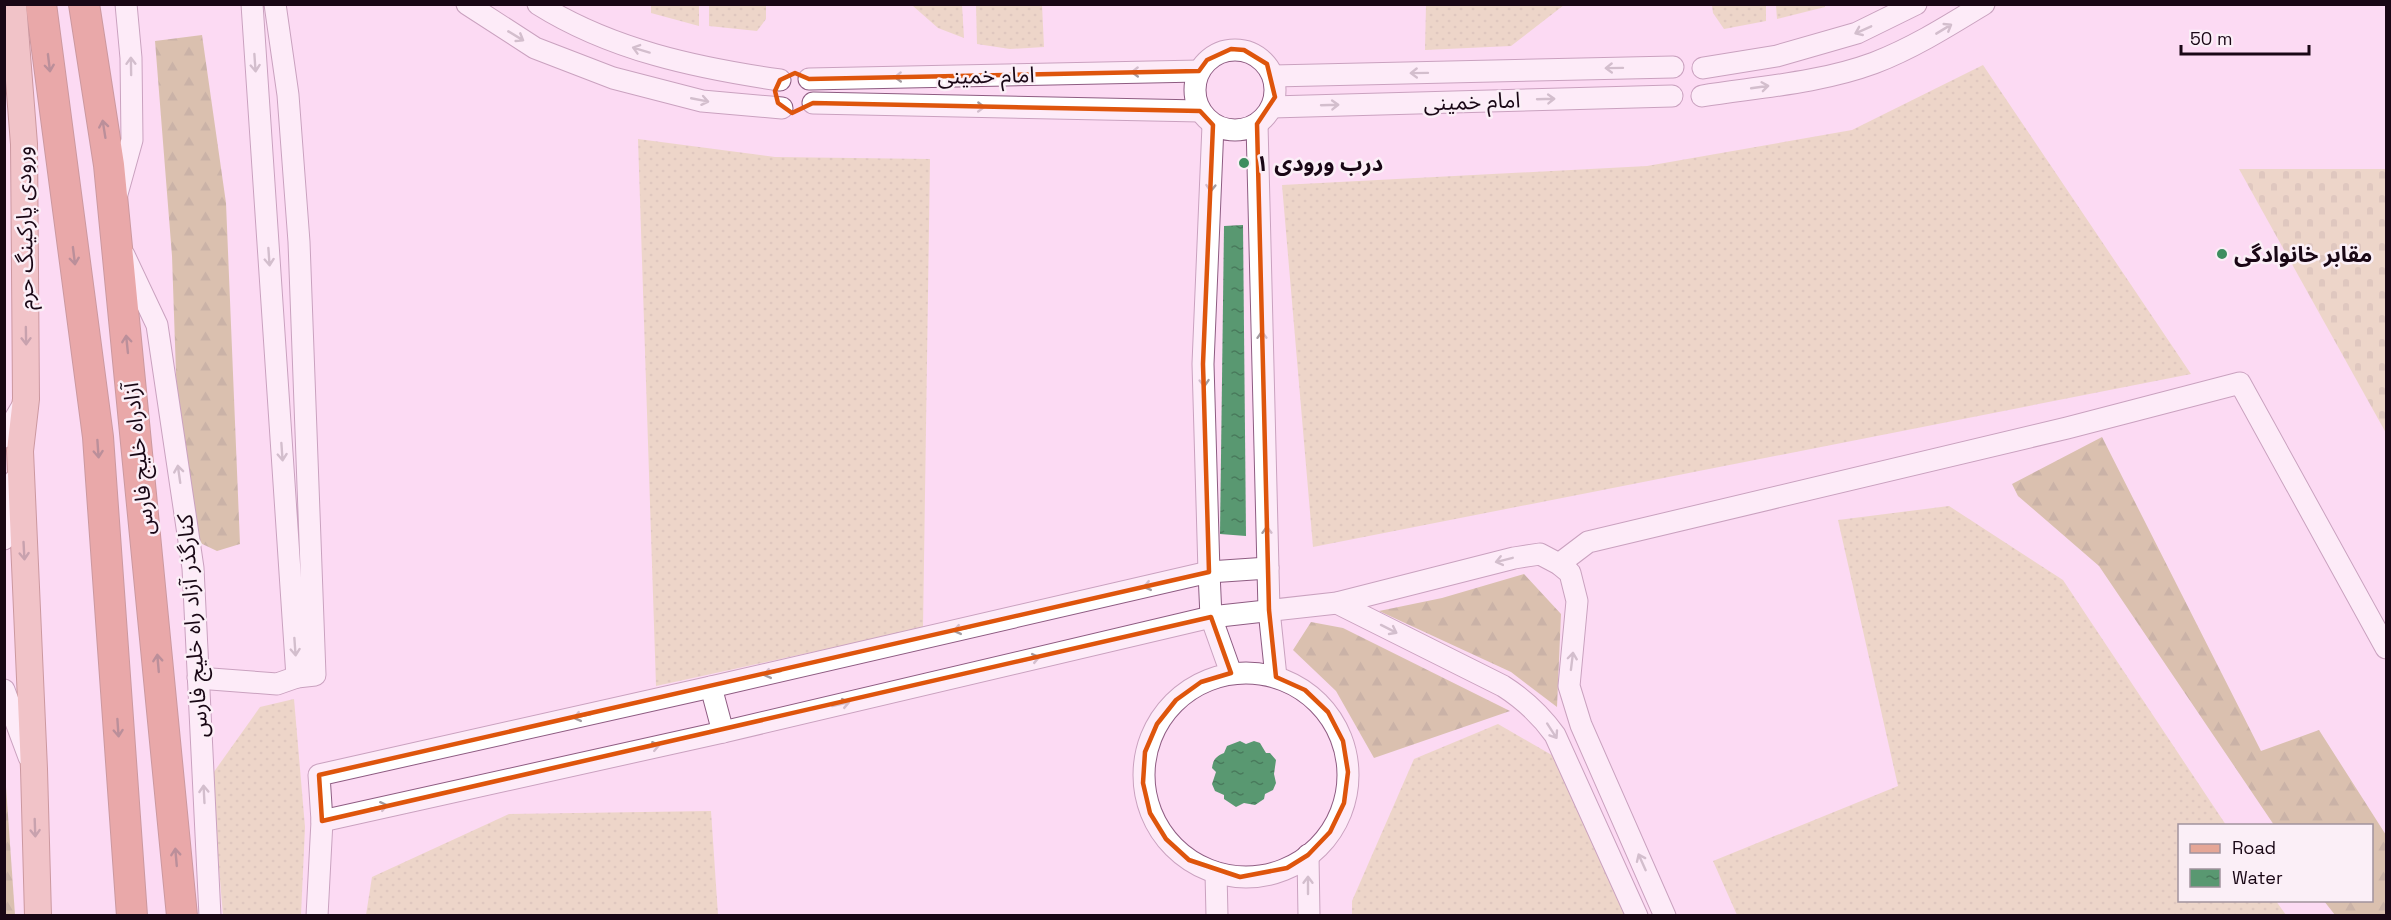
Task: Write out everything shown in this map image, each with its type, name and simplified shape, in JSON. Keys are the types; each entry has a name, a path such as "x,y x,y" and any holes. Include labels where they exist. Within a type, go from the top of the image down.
{"highway":[{"name":"آزادراه خلیج فارس","path":"41,4 98,437 132,915"},
{"name":"آزادراه خلیج فارس","path":"84,4 109,165 182,915"}],"main road":[{"name":"ورودی پارکینگ حرم","path":"12,444 26,399 24,144 13,4"},
{"path":"12,444 34,769 38,915"}],"street":[{"path":"113,206 132,140 131,58 126,4"},
{"path":"252,4 297,677"},
{"path":"198,678 277,684 297,677 315,675 298,242 288,95 274,4"},
{"path":"467,4 536,48 613,78 702,101 782,108"},
{"path":"538,4 615,42 715,71 780,80 795,74 809,79 815,91 813,104 804,112 787,112 778,104 775,92 780,80"},
{"path":"1703,68 1777,56 1857,33 1916,4"},
{"path":"1702,96 1708,79 1703,68 1698,64 1684,61 1673,67 1667,78 1669,91 1672,96 1687,102 1702,96 1808,80 1873,63 1929,38 1984,4"},
{"path":"1207,118 1235,130 1246,129 1257,124 1272,107 1275,97 1273,76 1267,64 1257,55 1238,50 1218,53 1207,60 1198,71 1194,91 1207,118 1203,364 1211,617 1231,673"},
{"name":"امام خمینی","path":"1273,76 1673,67"},
{"name":"امام خمینی","path":"809,79 1198,71"},
{"name":"امام خمینی","path":"1272,107 1672,96"},
{"name":"امام خمینی","path":"813,104 1207,118"},
{"path":"1257,124 1269,610 1276,677"},
{"name":"کنارگذر آزاد راه خلیج فارس","path":"116,240 157,325 193,568 210,915"},
{"path":"1559,564 1588,542 2067,428 2240,382 2386,648"},
{"path":"4,539 12,444"},
{"path":"322,821 723,732 1211,617 1337,603 1514,558 1540,554 1570,573 1577,601 1569,686 1581,725 1665,915"},
{"path":"317,915 322,821 319,775 1209,572 1268,568"},
{"path":"1337,603 1503,686 1526,700 1540,714 1555,735 1637,915"},
{"path":"1254,672 1276,677 1305,690 1328,712 1343,741 1348,772 1344,804 1330,832 1308,855 1287,868 1264,875 1240,877 1216,873 1189,860 1166,839 1150,813 1143,783 1145,752 1157,724 1176,700 1201,682 1231,673 1254,672"},
{"path":"711,687 723,732"},
{"path":"4,690 34,769"},
{"path":"1308,855 1309,915"},
{"path":"1216,873 1217,915"}],"highlighted area":[{"path":"1231,49 1244,50 1267,64 1275,97 1257,124 1269,610 1276,677 1305,690 1328,712 1343,741 1348,772 1344,803 1330,832 1308,855 1287,868 1240,877 1189,860 1166,839 1150,813 1143,783 1145,752 1157,724 1176,700 1201,682 1231,673 1211,617 322,821 319,775 1209,572 1203,364 1213,125 1200,111 813,103 792,113 778,103 775,91 780,80 795,73 809,79 1199,71 1207,60"}],"green space":[{"path":"1426,4 1564,5 1511,46 1425,50"},
{"path":"1825,4 1825,7 1777,19 1776,5"},
{"path":"651,5 699,5 699,26 651,13"},
{"path":"709,5 766,5 766,19 757,31 709,26"},
{"path":"962,5 964,38 938,28 913,6"},
{"path":"976,5 1042,5 1044,47 1010,49 977,44"},
{"path":"1712,5 1766,5 1766,21 1724,29 1713,13"},
{"path":"202,35 226,203 240,544 217,551 196,541 179,461 172,256 155,41"},
{"path":"1983,65 2191,374 1313,547 1282,185 1647,166 1852,130"},
{"path":"638,139 775,157 930,159 923,628 656,686"},
{"path":"2239,169 2386,169 2386,433"},
{"path":"2102,437 2261,751 2319,730 2386,835 2386,915 2335,915 2325,902 2373,902 2373,824 2273,824 2099,566 2018,496 2012,484"},
{"path":"1949,506 2063,580 2225,824 2178,824 2178,902 2277,902 2286,915 1737,915 1713,861 1898,786 1838,520"},
{"path":"1524,574 1561,614 1557,707 1511,672 1379,611 1442,598"},
{"path":"1311,622 1343,628 1510,711 1374,758 1336,691 1293,650"},
{"path":"294,699 305,827 301,915 223,915 211,776 260,707"},
{"path":"1498,724 1569,765 1628,915 1352,915 1352,901 1414,759"},
{"path":"4,781 6,787 15,915 5,915"},
{"path":"711,811 718,915 366,915 372,877 509,814"}],"water":[{"path":"1243,225 1246,536 1220,534 1224,226"},
{"path":"1240,741 1246,744 1254,741 1260,743 1266,753 1270,753 1276,760 1274,774 1276,783 1273,790 1265,794 1264,799 1255,805 1244,803 1236,807 1224,799 1224,795 1215,791 1212,784 1216,772 1212,768 1215,759 1224,753 1227,746"}],"place":[{"name":"درب ورودی ۱","path":"1244,163"},
{"name":"مقابر خانوادگی","path":"2222,254"}]}
